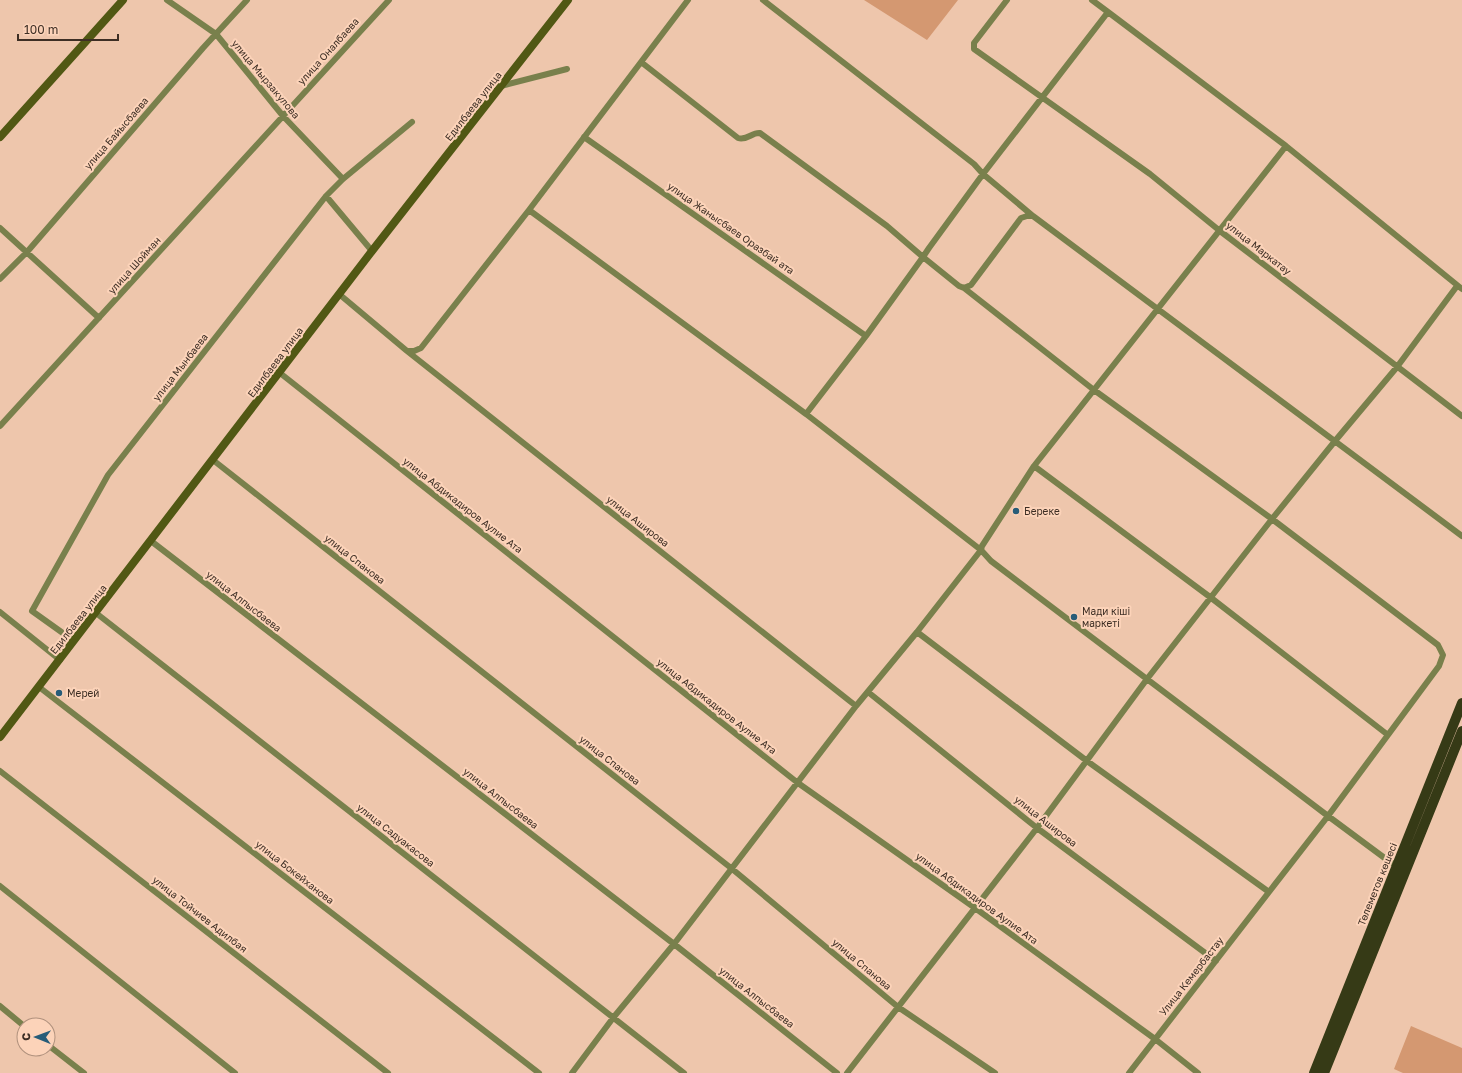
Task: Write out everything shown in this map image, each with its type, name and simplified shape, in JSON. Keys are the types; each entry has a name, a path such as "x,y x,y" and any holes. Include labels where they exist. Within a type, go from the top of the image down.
{"main road":[{"name":"Төлеметов көшесі","path":"1324,1073 1462,703"},
{"name":"Төлеметов көшесі","path":"1314,1073 1401,867 1462,731"}],"street":[{"name":"улица Мырзакулова","path":"167,0 216,34 283,116 344,179"},
{"name":"улица Байысбаева","path":"0,279 27,252 247,0"},
{"name":"улица Оналбаева","path":"283,116 389,0"},
{"name":"Едилбаева улица","path":"0,737 372,251 568,0"},
{"path":"407,351 414,352 421,348 529,210 688,0"},
{"path":"763,0 974,164 983,174 1033,216 1462,536"},
{"name":"улица Маркатау","path":"1007,0 974,42 974,49 1150,174 1220,231 1397,368 1462,416"},
{"path":"847,1073 975,908 1087,761 1147,679 1210,598 1272,519 1335,441 1397,368 1460,288 1286,146 1092,0"},
{"path":"0,137 121,1"},
{"path":"806,414 866,336 983,174 1108,12"},
{"name":"Улица Кемербастау","path":"640,62 738,138 744,139 754,133 760,133 887,226 959,286 964,288 1094,390 1272,519 1438,645 1443,655 1440,666 1328,816 1129,1073"},
{"path":"501,86 568,69"},
{"name":"улица Шойман","path":"0,426 283,116"},
{"name":"улица Мынбаева","path":"74,641 32,610 108,475 326,196 412,122"},
{"name":"улица Жанысбаев Оразбай ата","path":"584,137 866,336"},
{"path":"572,1073 613,1018 674,944 856,706 917,632 981,550 1034,466 1286,146"},
{"path":"326,196 372,251"},
{"path":"529,210 806,414 981,550 991,561 1328,816 1390,862 1401,867"},
{"path":"964,288 971,285 1021,218 1033,216"},
{"path":"0,228 99,318"},
{"name":"улица Аширова","path":"339,294 407,351 856,706"},
{"name":"улица Абдикадиров Аулие Ата","path":"280,373 798,783 975,908 1155,1039 1198,1073"},
{"name":"улица Спанова","path":"213,460 731,868 898,1007 995,1073"},
{"path":"1034,466 1210,598 1388,735"},
{"name":"улица Алпысбаева","path":"151,541 674,944 837,1073"},
{"path":"0,612 60,660"},
{"name":"улица Садуакасова","path":"96,612 684,1073"},
{"path":"917,632 1087,761 1269,892"},
{"name":"улица Бокейханова","path":"39,687 539,1073"},
{"name":"улица Аширова","path":"868,692 1036,828 1216,961"},
{"name":"улица Тойчиев Адилбая","path":"0,771 388,1073"},
{"path":"0,886 235,1073"},
{"path":"0,1006 16,1019"},
{"path":"56,1051 84,1073"}],"shaded area":[{"path":"864,0 958,0 927,40"},
{"path":"1411,1026 1462,1048 1462,1073 1403,1073 1394,1069"}],"place":[{"name":"Береке","path":"1016,511"},
{"name":"Мади кіші маркеті","path":"1074,617"},
{"name":"Мерей","path":"59,693"}]}
